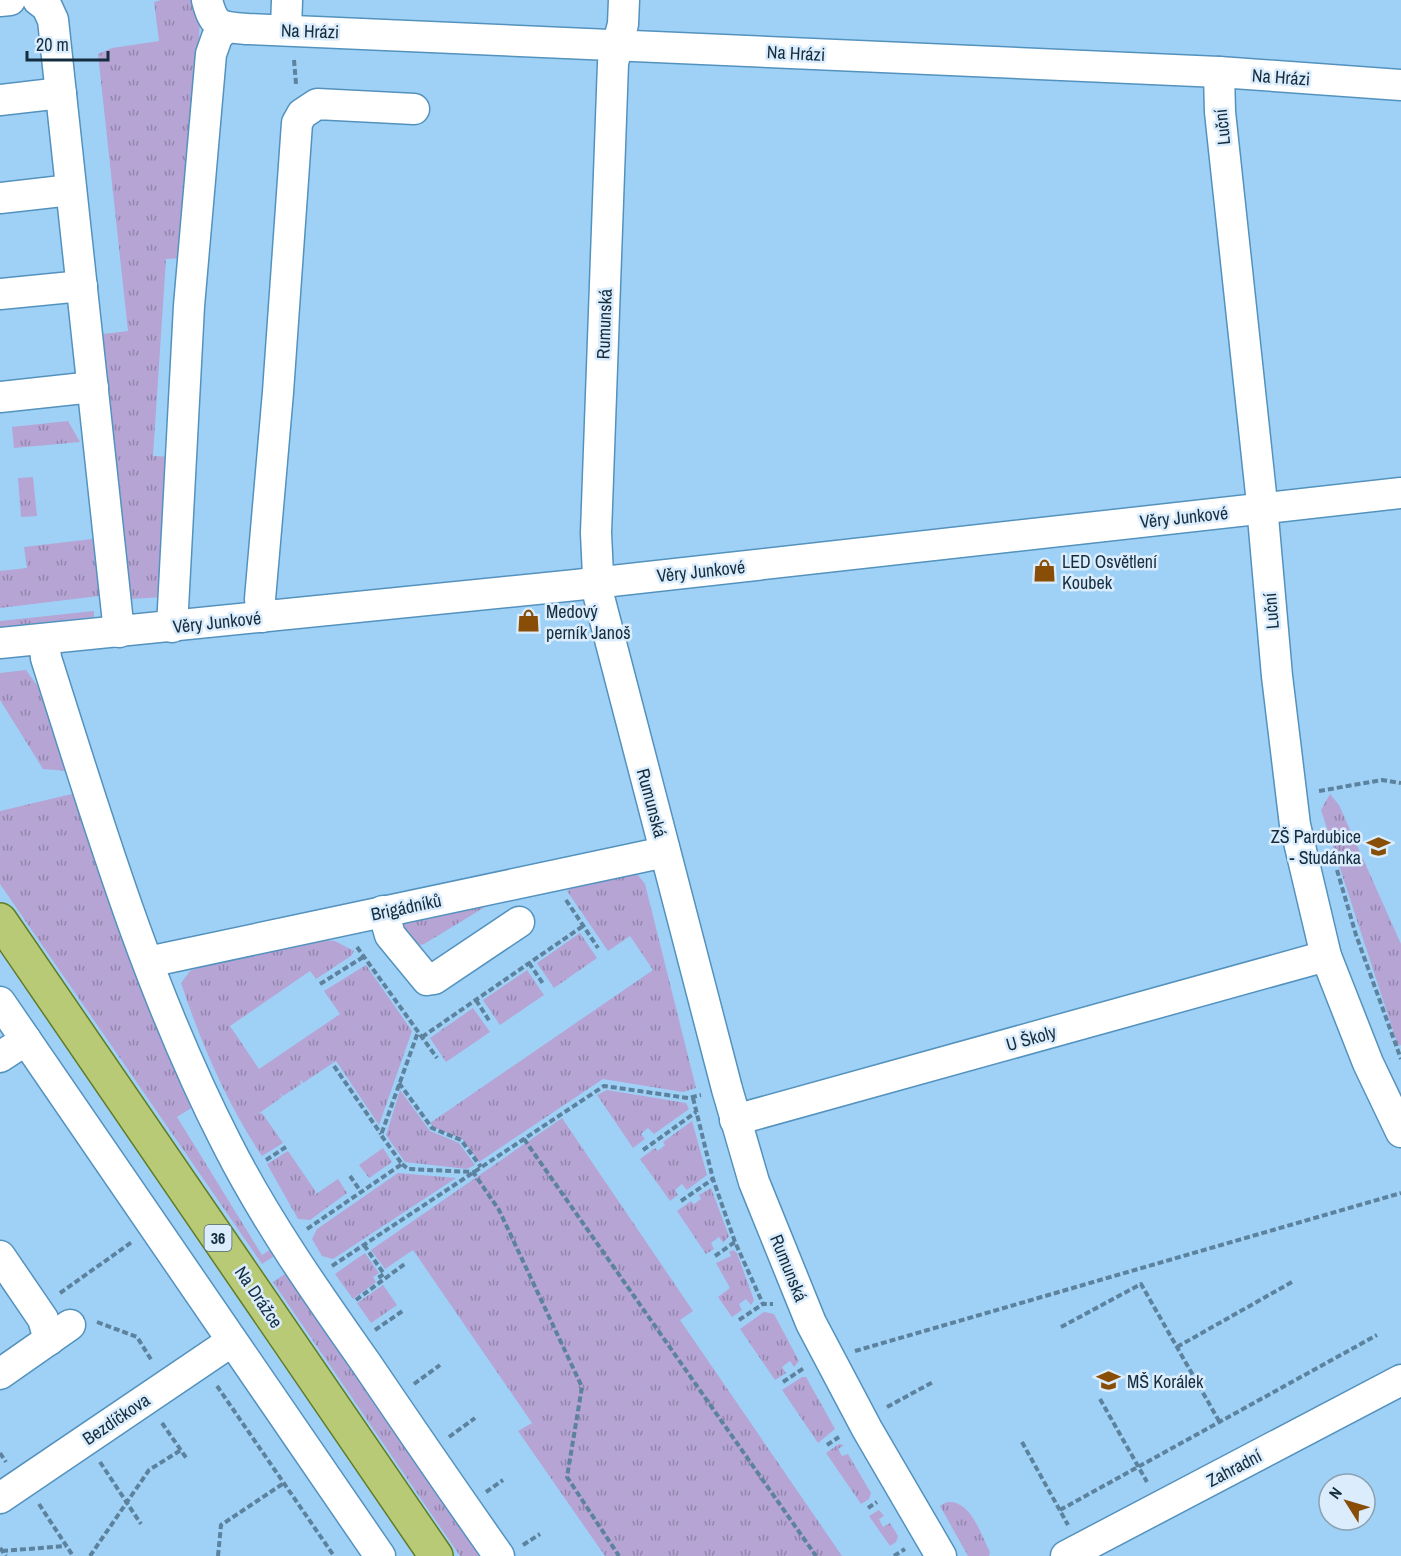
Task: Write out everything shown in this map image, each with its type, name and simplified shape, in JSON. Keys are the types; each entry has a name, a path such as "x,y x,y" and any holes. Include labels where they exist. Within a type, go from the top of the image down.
{"main road":[{"name":"Na Drážce","path":"0,920 436,1556"}],"street":[{"path":"0,1 10,0"},
{"path":"38,0 47,7 53,20 119,632"},
{"path":"172,627 189,306 210,65 214,44 226,27 212,18 207,0"},
{"path":"286,45 287,0"},
{"name":"Rumunská","path":"624,0 623,24 613,63 597,582 664,852 735,1120 754,1182 812,1323 867,1429 940,1556"},
{"name":"Na Hrázi","path":"226,27 286,45 617,45 1219,72 1401,85"},
{"name":"Luční","path":"1219,72 1220,112 1262,508 1277,676 1295,825 1326,956 1368,1063 1401,1132"},
{"path":"0,100 61,93"},
{"path":"262,616 260,599 278,392 295,134 302,114 317,104 414,109"},
{"path":"0,198 71,190"},
{"path":"0,294 82,286"},
{"path":"0,398 93,387"},
{"name":"Věry Junkové","path":"0,643 597,582 1401,493"},
{"path":"44,639 46,658 84,778 148,962 193,1077 228,1146 284,1245 499,1556"},
{"name":"Brigádníků","path":"148,962 664,852"},
{"path":"384,911 390,935 427,980 434,979 519,922"},
{"name":"U Školy","path":"735,1120 1326,956"},
{"path":"0,1002 380,1556"},
{"path":"0,1057 26,1040"},
{"path":"0,1256 43,1319 69,1328"},
{"path":"0,1374 69,1328"},
{"name":"Bezdíčkova","path":"12,1490 232,1341"},
{"name":"Zahradní","path":"1066,1556 1401,1380"}],"path":[{"path":"286,45 296,60 297,95 302,114"},
{"path":"1326,789 1382,780 1401,783"},
{"path":"1334,861 1356,935 1401,1059"},
{"path":"564,897 598,948"},
{"path":"336,921 365,956 437,1058"},
{"path":"422,1037 584,926"},
{"path":"320,984 365,956"},
{"path":"529,963 544,985"},
{"path":"476,1000 490,1022"},
{"path":"381,1135 418,1032"},
{"path":"334,1066 381,1135 408,1169 473,1172"},
{"path":"399,1083 432,1128 461,1140 481,1167"},
{"path":"309,1281 604,1086 688,1098"},
{"path":"643,1150 696,1112"},
{"path":"524,1139 816,1556"},
{"path":"260,1164 286,1147"},
{"path":"284,1245 402,1164"},
{"path":"473,1172 499,1210 582,1387 567,1477 619,1556"},
{"path":"350,1176 361,1192"},
{"path":"681,1202 713,1179"},
{"path":"849,1353 1401,1193"},
{"path":"37,1309 155,1226"},
{"path":"715,1256 735,1242"},
{"path":"364,1245 384,1274 378,1278 380,1282"},
{"path":"350,1304 406,1263"},
{"path":"1177,1347 1292,1282"},
{"path":"1061,1327 1142,1284 1219,1421"},
{"path":"739,1320 763,1304"},
{"path":"69,1328 137,1337 154,1364"},
{"path":"1022,1442 1060,1510 1377,1335"},
{"path":"201,1362 334,1556"},
{"path":"783,1382 807,1366"},
{"path":"879,1412 933,1382"},
{"path":"147,1398 187,1459"},
{"path":"1101,1399 1138,1466"},
{"path":"827,1445 843,1434"},
{"path":"85,1440 141,1524"},
{"path":"90,1556 149,1470 181,1450"},
{"path":"218,1556 221,1525 284,1483"},
{"path":"12,1490 67,1546 73,1556"},
{"path":"868,1508 881,1500"},
{"path":"1,1549 67,1546"},
{"path":"894,1556 908,1547"},
{"path":"1,1549 6,1556"}],"green space":[{"path":"191,0 200,18 187,258 166,259 153,456 174,457 163,597 131,599 103,334 128,331 98,54 112,48 159,41 154,2"},
{"path":"68,421 80,442 14,448 12,427"},
{"path":"33,477 37,516 21,517 18,478"},
{"path":"92,539 96,541 107,595 0,608 0,571 27,568 24,547"},
{"path":"94,611 94,617 0,627 0,621"},
{"path":"26,670 42,692 68,771 43,769 0,700 0,673"},
{"path":"76,793 193,1107 177,1117 262,1255 271,1249 276,1255 262,1264 0,884 0,811"},
{"path":"1330,794 1339,805 1401,944 1401,1045 1398,1046 1321,810"},
{"path":"632,874 638,875 645,884 696,1088 683,1092 603,1079 479,1162 462,1139 433,1127 430,1123 653,970 630,936 608,951 567,891 571,887"},
{"path":"485,907 417,946 400,927 403,922"},
{"path":"580,933 597,958 554,988 537,963"},
{"path":"321,940 335,941 354,951 351,956 316,979 310,971 230,1026 259,1069 340,1014 324,991 366,965 412,1031 379,1125 336,1061 303,1083 300,1079 301,1084 283,1096 280,1093 282,1097 258,1114 262,1113 283,1143 262,1156 237,1115 216,1072 181,983 190,971 206,965"},
{"path":"527,970 544,995 500,1025 483,1000"},
{"path":"473,1008 490,1032 446,1062 430,1038"},
{"path":"400,1090 430,1131 459,1143 475,1165 467,1169 405,1162 386,1135"},
{"path":"607,1090 686,1103 689,1109 654,1134 648,1128 641,1134 645,1139 633,1148 597,1095"},
{"path":"562,1118 693,1311 680,1320 842,1556 605,1556 518,1431 532,1423 413,1250 385,1269 371,1250"},
{"path":"692,1121 707,1175 687,1190 682,1184 675,1190 678,1195 670,1201 640,1159 655,1148 658,1151 665,1145 663,1142"},
{"path":"383,1148 392,1162 369,1178 359,1165"},
{"path":"288,1151 316,1192 313,1196 338,1179 347,1193 310,1220 298,1219 267,1164"},
{"path":"398,1173 456,1178 333,1259 322,1256 312,1239 317,1229"},
{"path":"711,1188 729,1236 723,1243 719,1237 711,1243 714,1249 706,1254 677,1211 691,1201 694,1204 701,1199 699,1195"},
{"path":"733,1250 737,1253 754,1300 751,1305 746,1299 739,1304 742,1310 732,1317 718,1297 730,1288 716,1263 731,1256 729,1252"},
{"path":"365,1253 379,1273 373,1277 376,1282 353,1299 335,1274"},
{"path":"286,1273 479,1556 460,1556 273,1282"},
{"path":"383,1285 397,1305 371,1323 357,1303"},
{"path":"764,1312 774,1314 799,1361 794,1367 790,1361 782,1367 786,1373 775,1380 740,1329"},
{"path":"802,1377 806,1377 835,1429 818,1443 782,1390"},
{"path":"839,1444 844,1445 838,1449 842,1456 848,1454 871,1493 869,1499 861,1504 826,1453"},
{"path":"947,1502 962,1506 969,1512 990,1552 989,1556 968,1556 940,1506"},
{"path":"879,1510 884,1516 879,1519 883,1527 890,1523 898,1536 896,1542 890,1546 869,1516"}],"place":[{"name":"LED Osvětlení Koubek","path":"1044,571"},
{"name":"Medový perník Janoš","path":"528,621"},
{"name":"ZŠ Pardubice - Studánka","path":"1379,846"},
{"name":"MŠ Korálek","path":"1109,1381"}]}
